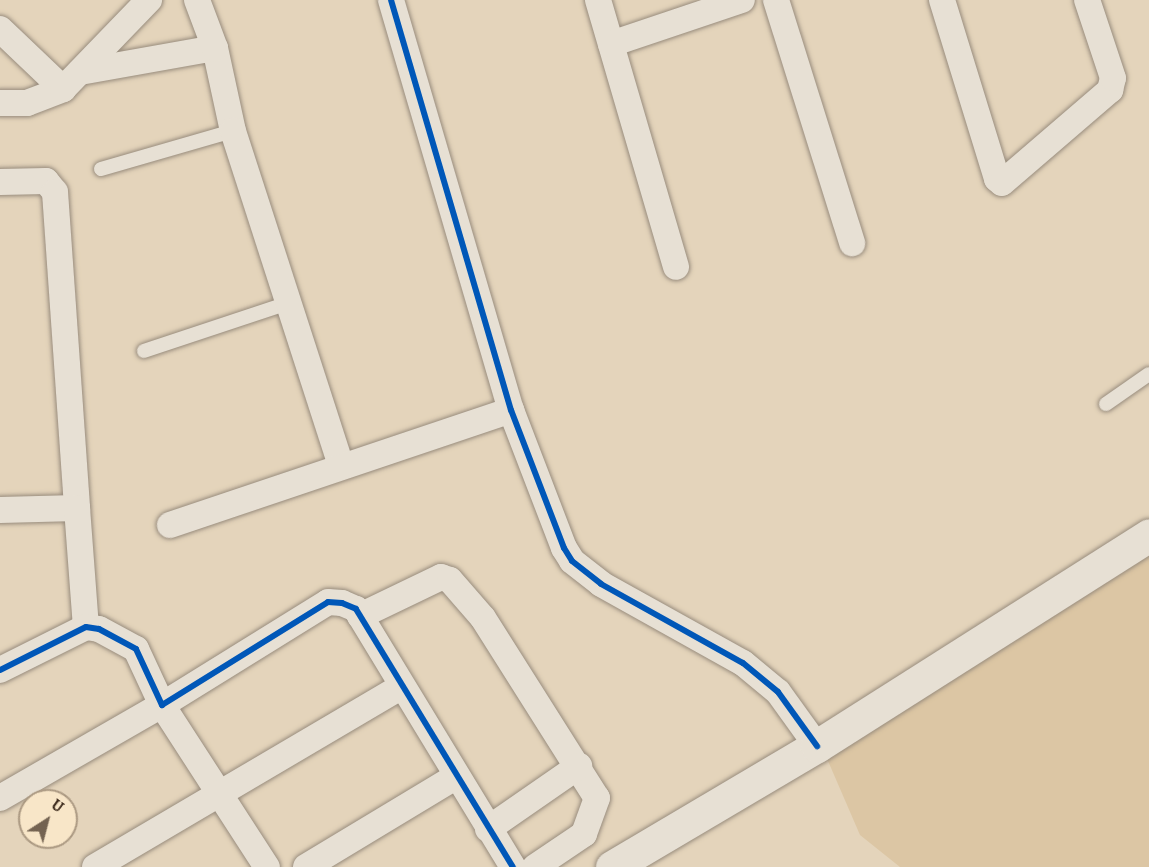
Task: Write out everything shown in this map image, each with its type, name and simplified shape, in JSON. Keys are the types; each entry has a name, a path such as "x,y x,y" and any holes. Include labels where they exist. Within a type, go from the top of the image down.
{"main road":[{"path":"612,867 817,746 1149,535"}],"street":[{"path":"71,80 149,0"},
{"path":"197,0 214,48 233,131 291,302 340,465"},
{"path":"391,0 511,410 572,561 601,584 743,663 778,692 817,746"},
{"path":"598,0 676,267"},
{"path":"610,44 742,0"},
{"path":"776,0 852,243"},
{"path":"942,0 997,179 1002,183 1110,90 1113,78 1087,0"},
{"path":"0,29 71,80"},
{"path":"0,103 27,103 71,80 214,48"},
{"path":"0,182 46,181 55,192 77,508 79,586 85,621"},
{"path":"170,525 340,465 511,410"},
{"path":"0,510 77,508"},
{"path":"360,616 432,578 450,580 483,618 579,766 597,798 590,824 584,834 535,867"},
{"path":"0,798 162,705 328,602 342,603 360,616 454,777 513,867"},
{"path":"0,670 11,654 85,621 109,632 136,650 162,705 267,867"},
{"path":"95,867 400,687"},
{"path":"488,829 579,766"},
{"path":"306,867 454,777"}],"lane":[{"path":"101,169 233,131"},
{"path":"144,351 291,302"},
{"path":"1106,404 1149,374"}],"shaded area":[{"path":"1149,534 1149,867 900,867 860,835 825,754"}],"cycle path":[{"path":"391,0 511,410 564,548 572,561 601,584 743,663 778,692 817,746"},
{"path":"0,670 86,627 99,629 136,649 162,705 328,602 342,603 356,609 513,867"}]}
